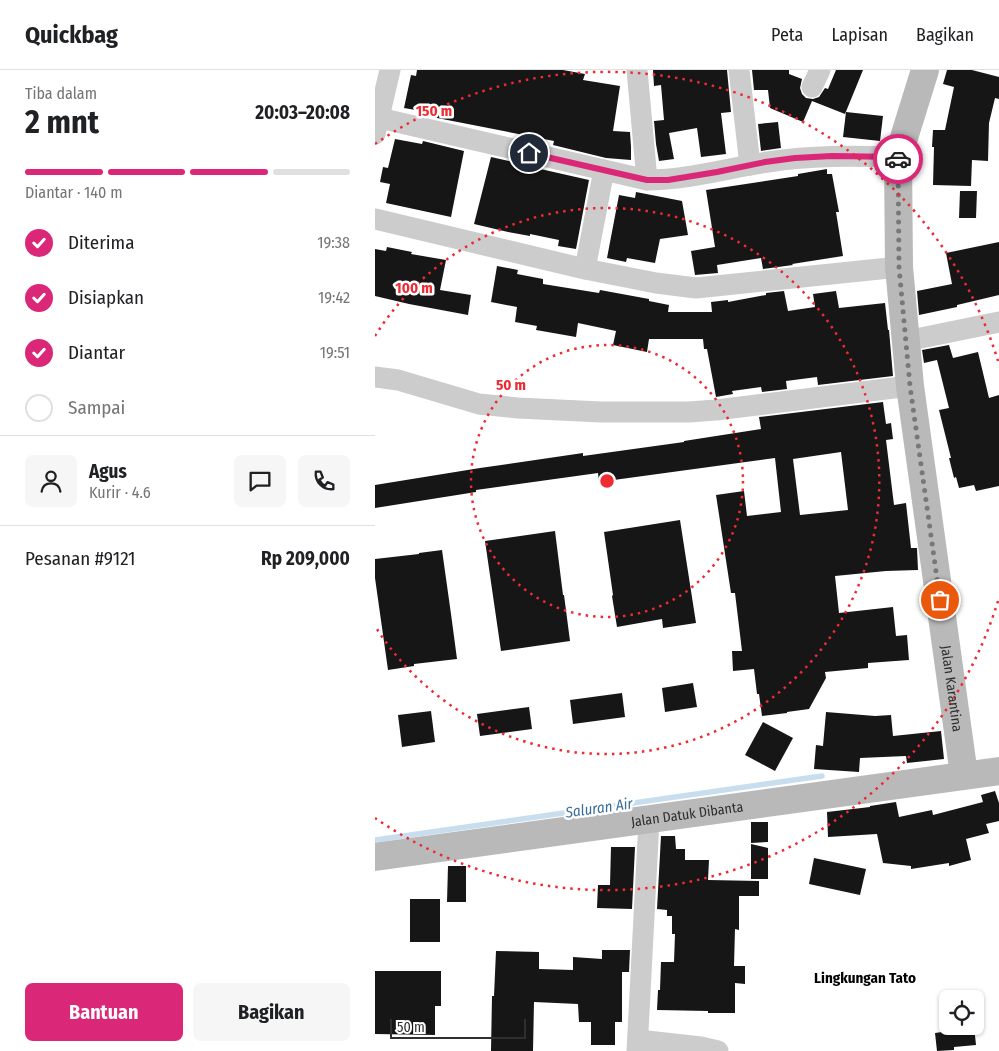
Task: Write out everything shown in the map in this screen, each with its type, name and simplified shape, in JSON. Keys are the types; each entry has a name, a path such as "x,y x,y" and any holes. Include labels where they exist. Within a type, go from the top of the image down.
{"street":[{"path":"390,70 376,123 647,180 668,180 795,158 832,156 898,157"},
{"path":"637,70 647,180"},
{"path":"739,70 751,165"},
{"name":"Jalan Karantina","path":"925,70 898,157 899,267 910,386 965,775"},
{"path":"585,269 604,170"},
{"path":"375,220 585,269 656,283 696,288 899,267"},
{"path":"907,341 999,322"},
{"path":"375,377 398,380 479,404 601,412 689,412 716,410 910,386"},
{"name":"Jalan Datuk Dibanta","path":"375,857 999,771"},
{"path":"649,820 638,1046 701,1047 718,1051"}],"building":[{"path":"417,70 563,70 585,74 583,80 620,86 613,131 630,132 631,160 606,158 553,145 554,141 432,117 433,113 404,108 411,75 416,76"},
{"path":"653,70 727,70 731,112 721,113 726,154 701,157 697,128 669,133 674,159 659,161 654,121 664,120 661,85 654,86"},
{"path":"752,70 789,70 789,74 802,79 800,88 802,94 806,98 813,99 819,97 825,88 828,89 836,70 863,70 845,114 812,101 803,122 770,108 768,90 754,90"},
{"path":"947,70 972,70 999,77 999,99 995,98 989,123 988,161 972,160 971,186 933,185 933,130 945,130 954,87 943,84"},
{"path":"846,112 883,116 880,141 843,137"},
{"path":"778,122 781,148 761,151 758,124"},
{"path":"395,139 422,144 423,141 464,151 451,217 386,203 390,184 380,182 383,167 388,168"},
{"path":"491,157 589,180 576,249 558,246 559,240 508,232 474,224"},
{"path":"827,169 827,174 832,174 839,212 836,212 843,256 763,269 761,258 717,265 718,273 695,275 691,251 715,247 706,190 798,176 798,174"},
{"path":"960,191 977,191 976,218 959,218"},
{"path":"636,192 682,201 688,235 660,239 655,263 627,258 626,262 607,258 619,195 635,198"},
{"path":"999,242 999,295 919,315 917,291 952,284 946,253"},
{"path":"387,247 412,252 411,254 446,260 440,290 471,295 468,315 375,296 375,249 386,251"},
{"path":"497,266 518,270 517,274 543,279 543,284 599,293 600,290 649,299 649,301 669,305 668,312 712,312 711,302 728,300 728,302 766,295 766,293 784,291 788,311 815,307 813,294 836,291 839,308 885,303 893,376 818,385 817,377 786,381 787,389 762,392 761,387 732,391 733,394 716,397 707,349 704,349 703,339 649,339 647,352 613,345 616,331 578,323 576,337 536,330 537,326 515,322 517,307 491,302"},
{"path":"949,345 953,358 978,352 989,398 999,395 999,486 976,491 974,485 959,488 956,477 954,478 939,410 949,408 937,360 924,363 922,350"},
{"path":"883,402 886,424 891,423 893,439 886,440 894,505 906,503 911,548 917,548 918,570 835,576 839,613 893,607 896,636 907,635 909,660 868,663 868,668 825,672 826,678 809,709 762,716 754,669 733,671 732,651 742,651 735,593 731,593 716,495 744,491 747,516 781,512 775,458 599,482 598,473 476,490 476,492 375,508 375,485 583,453 583,456 684,442 761,429 759,417","holes":["841,452 848,510 800,515 793,459"]},
{"path":"680,520 696,623 663,628 662,619 617,627 604,532"},
{"path":"555,531 570,641 501,651 485,541"},
{"path":"442,550 457,659 414,664 414,666 388,670 375,578 375,559"},
{"path":"693,683 697,707 665,712 662,688"},
{"path":"622,693 625,717 573,724 570,700"},
{"path":"529,707 532,729 480,736 477,714"},
{"path":"431,711 435,742 402,747 398,715"},
{"path":"826,712 875,716 891,715 893,736 941,731 944,759 907,763 906,756 860,758 859,772 814,769 816,745 823,746"},
{"path":"763,722 793,738 775,771 745,755"},
{"path":"995,791 999,803 999,821 986,824 989,833 966,839 971,860 949,866 949,863 911,869 911,866 883,863 877,834 828,837 827,812 896,802 899,817 932,810 933,815 983,802 981,795"},
{"path":"751,822 768,822 768,842 751,843"},
{"path":"661,836 675,836 676,849 685,849 685,860 709,860 708,880 759,881 759,896 739,896 739,930 735,929 734,966 745,966 745,984 735,983 735,1013 657,1010 661,962 674,962 675,934 672,934 672,916 667,916 667,910 657,909"},
{"path":"751,844 768,848 768,879 751,879"},
{"path":"611,847 635,847 632,909 597,908 598,885 610,885"},
{"path":"814,858 866,869 860,895 809,884"},
{"path":"448,866 466,866 466,902 447,902"},
{"path":"410,899 440,899 440,942 410,942"},
{"path":"602,950 630,950 629,972 622,972 622,1022 615,1022 615,1045 591,1045 591,1022 579,1022 578,1004 534,1002 533,1051 491,1051 492,996 494,996 496,951 539,952 539,969 573,970 573,957 602,959"},
{"path":"375,971 441,971 441,1006 435,1006 435,1035 375,1034"},
{"path":"939,1032 939,1035 975,1035 976,1045 954,1047 954,1050 937,1051 935,1033"}],"waterway":[{"name":"Saluran Air","path":"375,840 822,776"}],"way so far":[{"path":"898,159 899,267 910,386 940,600"}],"district":[{"name":"Lingkungan Tato","path":"865,978"}],"route":[{"path":"529,153 647,180 668,180 795,158 832,156 898,157 898,159"}]}
